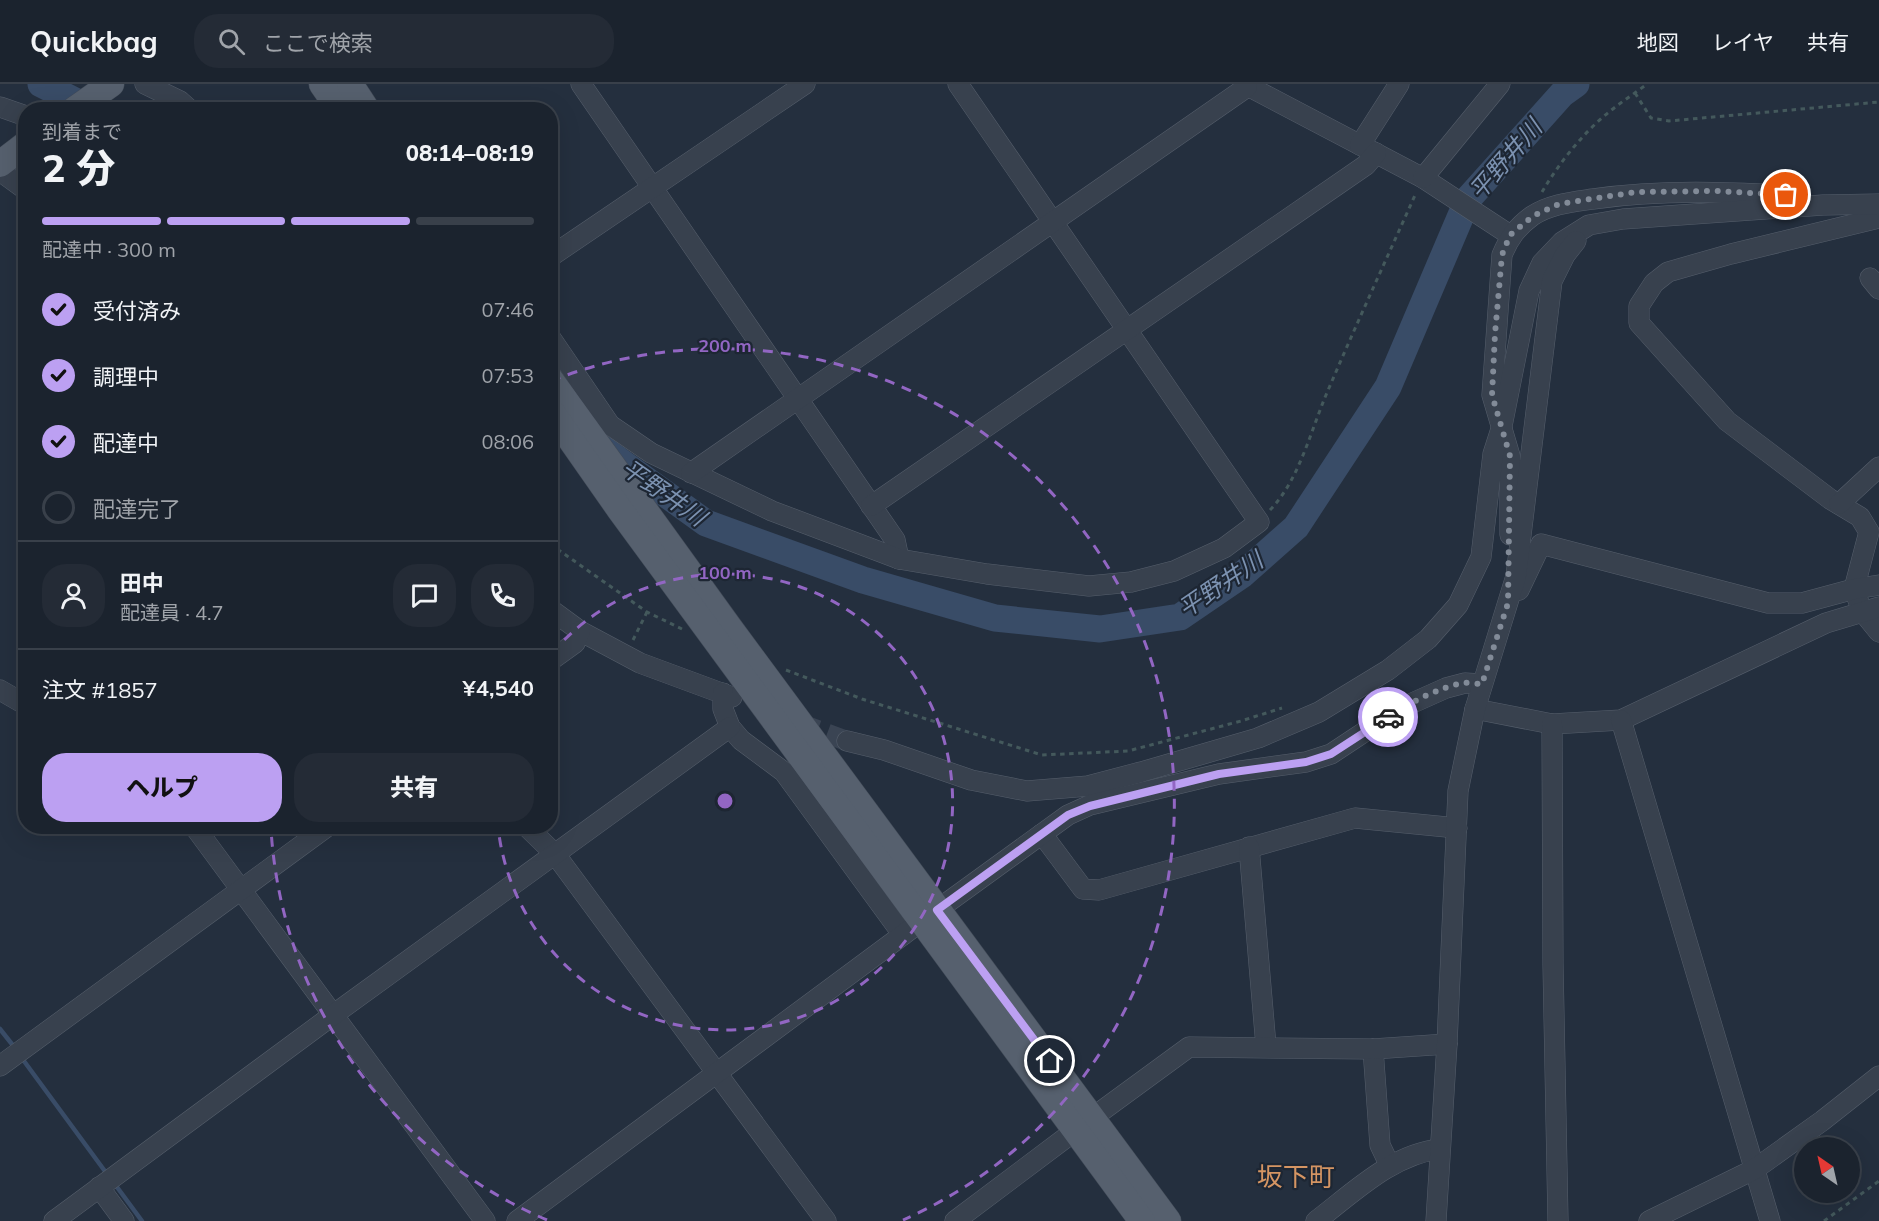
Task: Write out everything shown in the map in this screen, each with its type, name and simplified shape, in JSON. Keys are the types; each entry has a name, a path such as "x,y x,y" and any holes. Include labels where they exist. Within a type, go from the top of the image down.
{"main road":[{"path":"85,102 111,84"},
{"path":"322,84 334,102"},
{"path":"350,84 362,102"},
{"path":"0,164 18,150"},
{"path":"558,392 710,631"},
{"path":"558,421 921,922 1084,1124 1168,1221"},
{"path":"1084,1124 1142,1221"}],"street":[{"path":"146,84 181,102"},
{"path":"581,84 895,540 899,559"},
{"path":"558,252 805,84"},
{"path":"558,349 610,425 651,453 772,511 899,559 987,574 1089,586 1131,582 1174,571 1224,548 1258,522 958,84"},
{"path":"871,506 1366,165 1368,149 1399,84"},
{"path":"1427,180 1500,84"},
{"path":"691,474 1245,85 1427,180 1506,233"},
{"path":"0,107 18,113"},
{"path":"0,171 18,184"},
{"path":"1508,603 1510,456 1492,395 1495,334 1506,233 1533,216 1559,204 1636,192 1717,191 1809,197 1823,205"},
{"path":"847,741 884,750 971,780 1027,791 1088,786 1141,772 1258,738 1319,712 1404,658 1428,639 1458,605 1481,557 1493,454 1503,426 1529,291 1542,263 1562,242 1589,225 1623,219 1823,205 1877,206"},
{"path":"1854,589 1869,532 1860,517 1727,421 1639,323 1639,306 1654,283 1668,272 1731,254 1877,206"},
{"path":"1436,1221 1447,1044 1458,791 1475,709 1516,576 1552,280 1564,255 1589,225"},
{"path":"1839,504 1879,467"},
{"path":"1508,603 1517,595 1541,544 1768,603 1802,603 1879,585"},
{"path":"1854,589 1870,609 1879,632"},
{"path":"1475,709 1552,724 1621,720 1826,623 1870,609"},
{"path":"558,615 580,631 640,663 728,695 723,709 730,727 741,740 784,772 921,922"},
{"path":"558,656 575,643 580,631"},
{"path":"517,1221 1068,815 1090,806 1219,774 1306,762 1331,754 1399,709 1446,688 1465,683 1482,684"},
{"path":"0,690 18,700"},
{"path":"1621,720 1770,1221"},
{"path":"1552,724 1553,975 1558,1221"},
{"path":"54,1221 730,727"},
{"path":"1042,834 1083,889 1099,890 1355,818 1457,828"},
{"path":"200,834 485,1221"},
{"path":"5,1063 317,834"},
{"path":"534,834 555,854 826,1221"},
{"path":"1249,847 1266,1046"},
{"path":"956,1221 1189,1047 1266,1046 1373,1049 1447,1044"},
{"path":"1373,1049 1380,1145 1390,1166"},
{"path":"1649,1221 1755,1169 1822,1121 1879,1076"},
{"path":"1316,1221 1390,1166 1429,1150 1440,1149"},
{"path":"100,1186 124,1221"}],"path":[{"path":"1533,216 1539,196 1550,178 1602,119 1647,84"},
{"path":"1635,93 1651,118 1669,121 1879,102"},
{"path":"1258,522 1281,498 1427,180"},
{"path":"558,550 647,612 710,631"},
{"path":"626,656 647,612"},
{"path":"776,666 862,699 1042,754 1128,751 1241,721 1292,704"},
{"path":"1824,1221 1879,1181"}],"waterway":[{"name":"平野井川","path":"41,84 77,102"},
{"name":"平野井川","path":"603,449 706,523 863,580 995,618 1100,629 1180,617 1243,574 1296,527 1388,387 1468,199 1562,94 1576,84"},
{"path":"0,1029 15,1048"},
{"path":"21,1057 107,1174"},
{"path":"114,1183 142,1221"}],"tunnel":[{"path":"799,723 847,741"}],"way so far":[{"path":"1388,717 1399,709 1446,688 1465,683 1482,684 1508,603 1510,456 1492,395 1502,255 1510,235 1533,216 1559,204 1636,192 1717,191 1786,195"}],"district":[{"name":"坂下町","path":"1296,1176"}],"route":[{"path":"1050,1061 937,910 1068,815 1090,806 1219,774 1306,762 1331,754 1388,717"}]}
